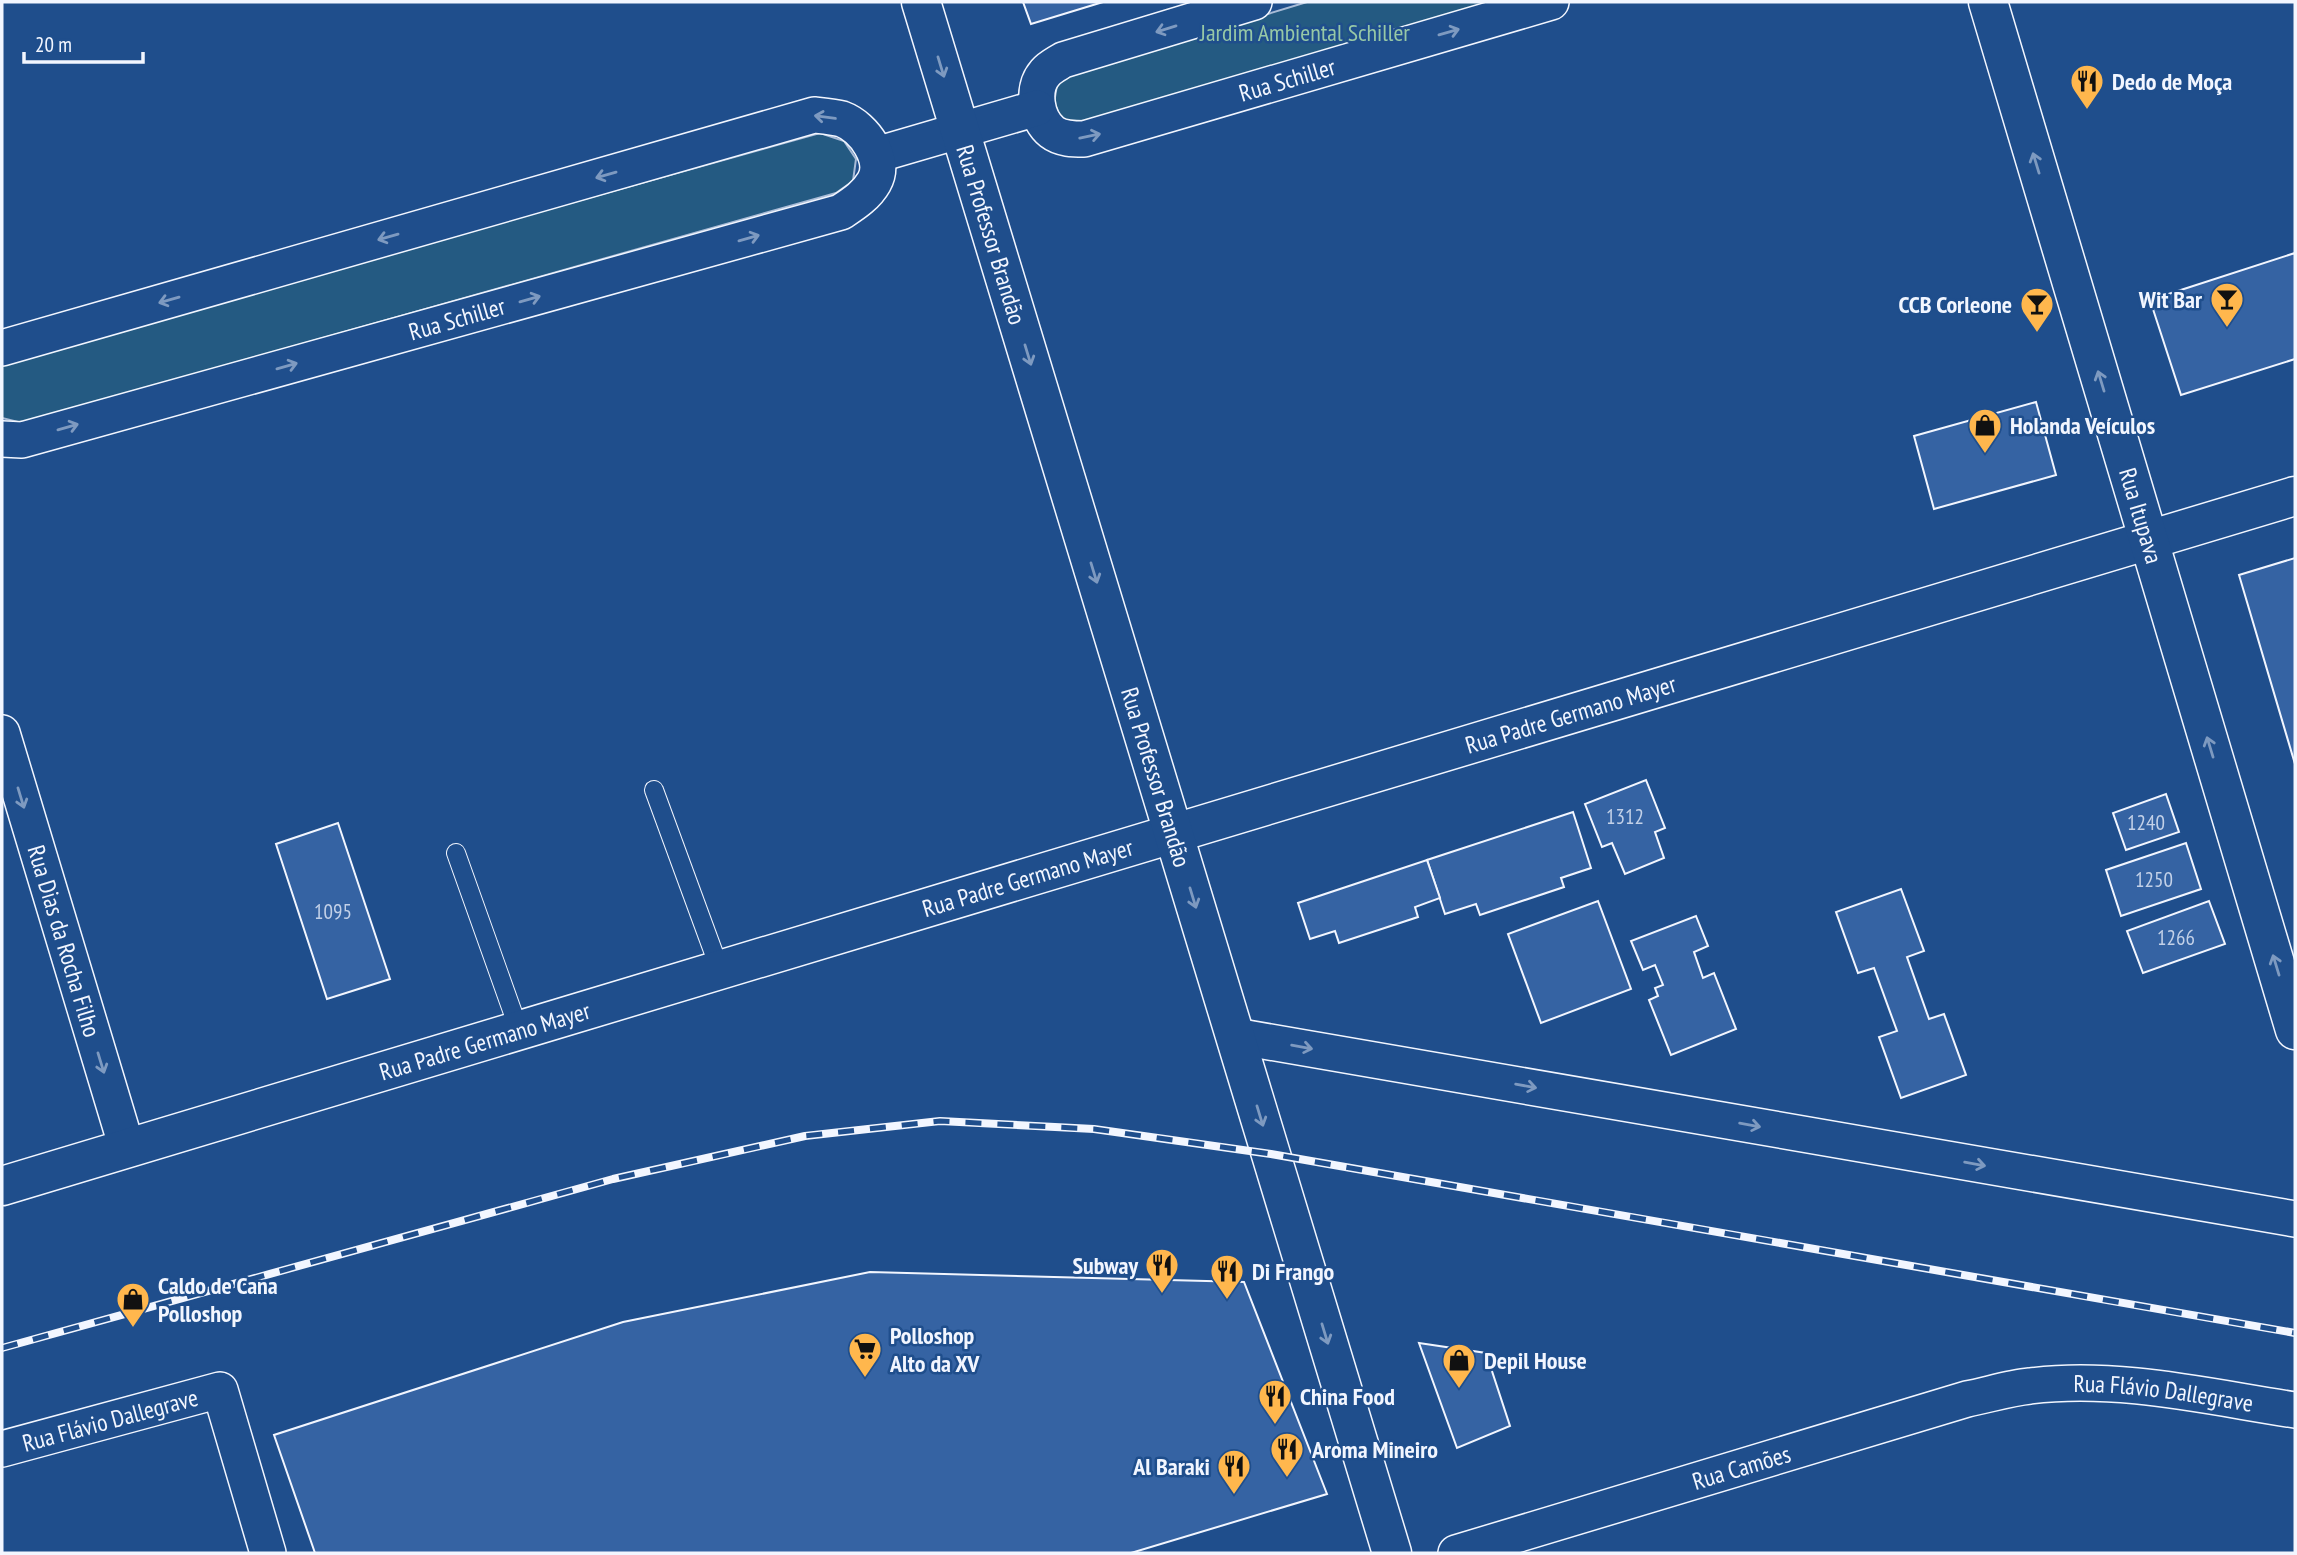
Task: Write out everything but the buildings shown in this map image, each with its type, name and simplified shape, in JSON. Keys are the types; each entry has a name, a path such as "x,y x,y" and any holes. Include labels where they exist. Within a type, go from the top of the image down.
{"main road":[{"name":"Rua Professor Brandão","path":"921,2 1392,1553"},
{"name":"Rua Itupava","path":"1988,2 2295,1030"},
{"name":"Rua Padre Germano Mayer","path":"2,1186 2295,496"}],"street":[{"path":"2,348 814,115 844,120 866,136 876,155 1037,108 1040,80 1047,70 1063,60 1254,2"},
{"name":"Rua Schiller","path":"1037,108 1053,134 1084,139 1550,2"},
{"name":"Rua Schiller","path":"2,439 22,440 841,212 860,199 876,180 876,155"},
{"name":"Rua Dias da Rocha Filho","path":"2,733 127,1148"},
{"path":"1235,1036 2295,1219"},
{"name":"Rua Flávio Dallegrave","path":"2029,1386 2079,1382 2131,1385 2295,1410"},
{"name":"Rua Camões","path":"1456,1553 1967,1399 2029,1386"},
{"name":"Rua Flávio Dallegrave","path":"2,1449 220,1390 268,1553"}],"lane":[{"path":"654,790 720,970"},
{"path":"456,853 519,1030"}],"green space":[{"name":"Jardim Ambiental Schiller","path":"1307,2 1505,2 1081,127 1062,120 1054,103 1057,85 1068,75"},
{"path":"820,133 844,141 856,159 853,181 836,193 22,423 2,418 2,362"}],"railway":[{"path":"2,1348 613,1179 805,1136 940,1121 1094,1129 1271,1154 2295,1333"}],"place":[{"name":"Dedo de Moça","path":"2087,111"},
{"name":"Wit Bar","path":"2227,329"},
{"name":"CCB Corleone","path":"2037,334"},
{"name":"Holanda Veículos","path":"1985,455"},
{"name":"Subway","path":"1162,1295"},
{"name":"Di Frango","path":"1227,1301"},
{"name":"Caldo de Cana Polloshop","path":"133,1329"},
{"name":"Polloshop Alto da XV","path":"865,1379"},
{"name":"Depil House","path":"1459,1390"},
{"name":"China Food","path":"1275,1426"},
{"name":"Aroma Mineiro","path":"1287,1479"},
{"name":"Al Baraki","path":"1234,1496"}]}
